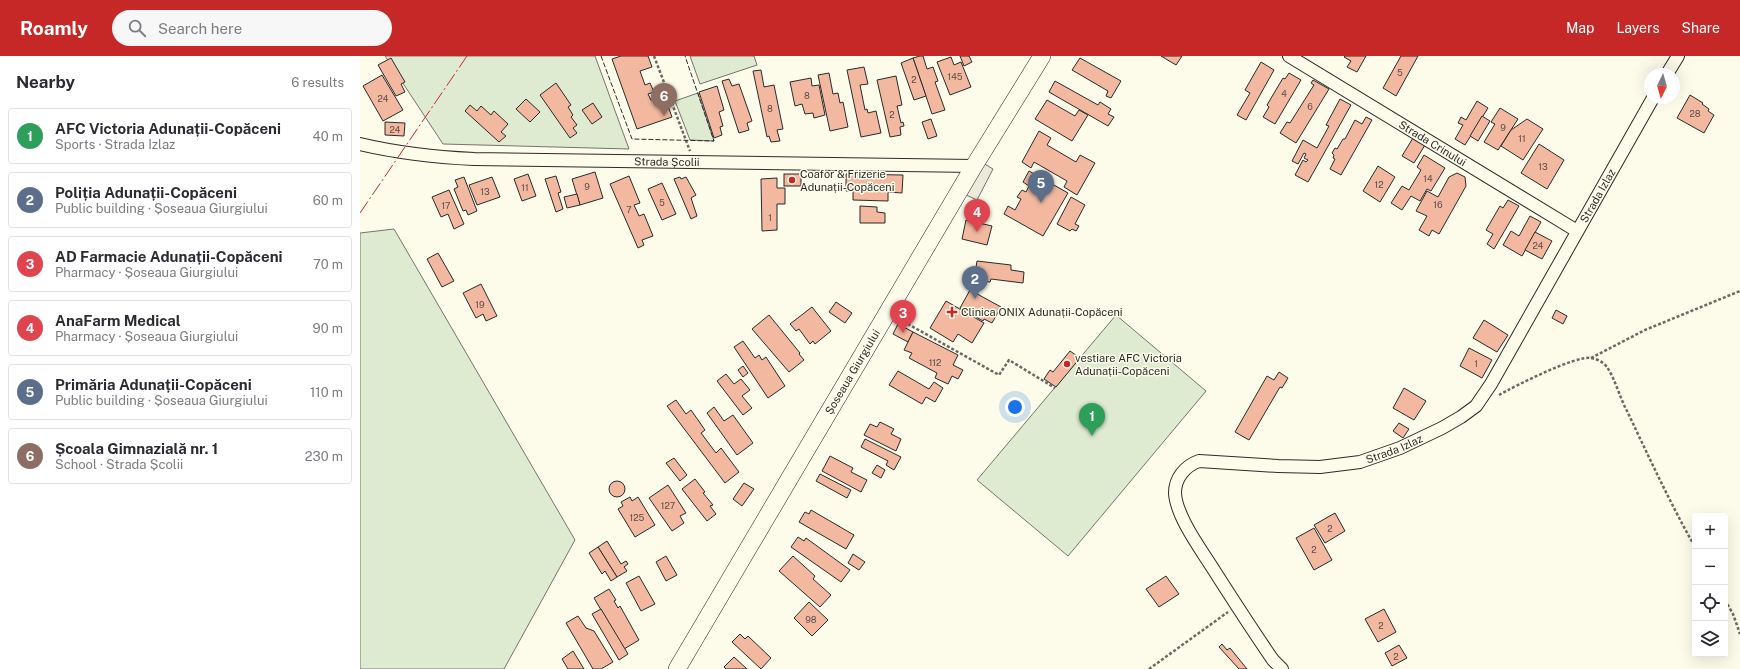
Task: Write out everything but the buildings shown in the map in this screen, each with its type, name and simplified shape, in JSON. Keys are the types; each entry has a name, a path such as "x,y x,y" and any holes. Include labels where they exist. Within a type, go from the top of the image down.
{"street":[{"name":"Șoseaua Giurgiului","path":"677,669 974,166 1042,56"},
{"name":"Strada Crinului","path":"1289,56 1577,231"},
{"path":"1671,68 1678,56"},
{"name":"Strada Izlaz","path":"1282,669 1273,660 1236,606 1191,535 1180,509 1175,492 1178,478 1184,470 1192,464 1201,461 1320,467 1360,462 1400,448 1461,418 1476,406 1491,384 1650,104"},
{"name":"Strada Școlii","path":"360,144 392,152 435,157 974,166"}],"path":[{"path":"654,56 694,162"},
{"path":"1496,396 1524,382 1579,359 1591,358 1645,330 1740,291"},
{"path":"888,313 999,375 1009,360 1055,388"},
{"path":"1591,358 1604,363 1609,371 1623,405 1692,542"},
{"path":"1728,605 1733,614 1740,634"},
{"path":"1149,669 1236,606"}],"green space":[{"path":"385,56 595,56 629,149 443,144"},
{"path":"690,56 754,56 757,65 700,84"},
{"path":"698,93 714,141 690,140 675,101"},
{"path":"394,229 575,540 504,669 360,669 360,233"},
{"path":"1116,315 1206,391 1068,556 977,480"}],"shaded area":[{"path":"983,163 993,169 977,200 964,194"}],"fence":[{"path":"601,56 632,139 714,141 685,56"}],"power":[{"path":"360,213 467,56"}],"place":[{"name":"Școala Gimnazială nr. 1","path":"664,116"},
{"name":"Coafor & Frizerie Adunații-Copăceni","path":"792,180"},
{"name":"Primăria Adunații-Copăceni","path":"1041,203"},
{"name":"AnaFarm Medical","path":"977,232"},
{"name":"Poliția Adunații-Copăceni","path":"975,299"},
{"name":"Clinica ONIX Adunații-Copăceni","path":"952,312"},
{"name":"AD Farmacie Adunații-Copăceni","path":"903,333"},
{"name":"vestiare AFC Victoria Adunații-Copăceni","path":"1067,364"},
{"name":"AFC Victoria Adunații-Copăceni","path":"1092,436"}]}
